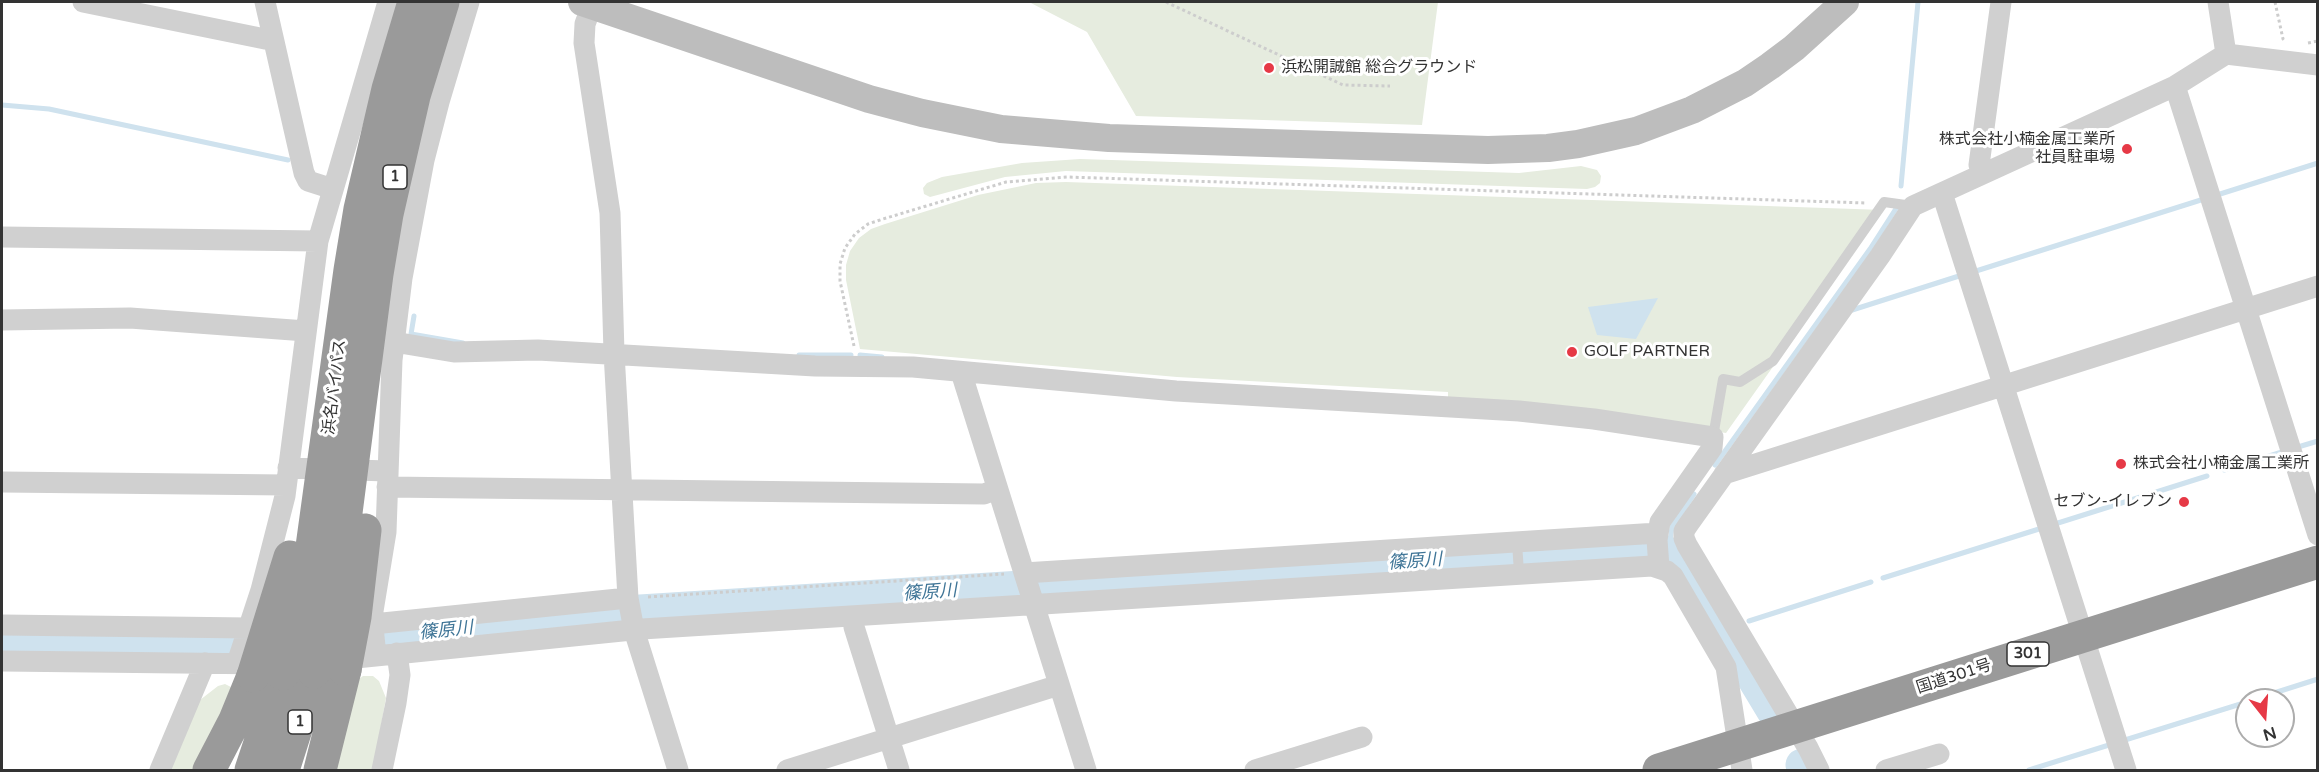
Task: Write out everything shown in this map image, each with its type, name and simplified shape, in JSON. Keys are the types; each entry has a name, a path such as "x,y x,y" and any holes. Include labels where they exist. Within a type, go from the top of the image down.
{"highway":[{"name":"浜名バイパス","path":"374,344 350,270 362,199 388,89 414,2"},
{"name":"浜名バイパス","path":"374,344 377,274 398,165 414,96 443,2"},
{"path":"269,654 354,617 364,538 374,344"},
{"path":"209,771 269,654 277,605 293,548 312,451 374,344"},
{"name":"国道301号","path":"1659,771 1741,758 1796,727 2318,562"},
{"path":"269,654 320,771"},
{"name":"1","path":"251,771 269,654"},
{"name":"1","path":"269,654 283,771"}],"street":[{"path":"83,2 265,39 273,37"},
{"path":"265,2 304,173 308,181 333,189"},
{"path":"269,654 274,543 287,476 318,241 388,2"},
{"path":"374,632 386,532 387,479 374,344 412,219 439,102 469,2"},
{"path":"678,771 631,613 614,353 610,213 584,43 587,3 869,99 921,113 1001,129 1109,138 1498,150 1548,148 1607,139 1646,128 1692,110 1745,83 1770,66 1845,2"},
{"path":"1983,174 1979,165 2001,2"},
{"path":"2218,2 2226,54"},
{"path":"1819,771 1796,727 1684,538 1688,525 1880,256 1913,206 2175,86 2226,54 2318,65"},
{"path":"2175,86 2318,536"},
{"path":"1942,193 2126,771"},
{"path":"2,237 318,241"},
{"path":"1695,472 1720,480 2318,286"},
{"path":"2,320 130,318 307,321 374,344 454,352 538,350 796,365 913,367 1176,391 1519,411 1622,422 1713,437 1712,448 1665,514 1658,549 1643,566 1028,588"},
{"path":"962,372 1086,771"},
{"path":"2,482 287,476 622,490 984,494 997,489"},
{"path":"2,661 205,663 269,654 374,632 631,613 853,616 1028,588 1517,544 1658,549"},
{"path":"1658,549 1726,667 1741,758"},
{"path":"397,654 631,613"},
{"path":"853,616 854,627 899,771"},
{"path":"2,625 269,654 294,664 374,632"},
{"path":"374,632 397,654 399,675 396,703 382,771"},
{"path":"160,771 205,663"},
{"path":"787,771 1059,685"},
{"path":"1255,771 1362,737"},
{"path":"1886,771 1939,754"}],"lane":[{"path":"1713,437 1723,379 1740,382 1773,361 1883,204 1913,206"},
{"path":"1517,544 1518,569"}],"path":[{"path":"1166,2 1343,85 1390,86"},
{"path":"2275,2 2283,39 2293,46"},
{"path":"2301,44 2318,41"},
{"path":"856,366 856,356 840,281 840,264 845,248 855,234 868,224 1006,182 1066,177 1883,204"},
{"path":"631,613 1028,588"}],"shaded area":[{"name":"浜松開誠館 総合グラウンド","path":"1029,2 1438,2 1422,125 1136,116 1087,32"},
{"path":"1080,159 1519,173 1581,166 1597,170 1601,176 1600,183 1587,189 1066,171 1005,177 930,197 924,194 923,188 927,183 942,177 1022,163"},
{"path":"1066,182 1884,210 1726,433 1632,418 1448,401 1448,392 1177,377 860,349 846,280 846,265 850,251 859,238 871,229 978,195 1036,183"},
{"path":"363,676 373,676 379,681 386,698 373,770 330,770 356,681"},
{"path":"225,684 231,687 198,770 169,770 200,700 218,686"}],"water":[{"path":"1658,298 1636,339 1597,335 1588,307"}],"waterway":[{"path":"1901,186 1918,2"},
{"path":"2,105 49,109 288,160"},
{"path":"2217,195 2318,163"},
{"path":"1976,271 2204,199"},
{"path":"1715,465 1870,249 1897,207"},
{"path":"1849,311 1959,276"},
{"path":"414,316 411,334 463,343"},
{"path":"799,355 851,355"},
{"path":"860,355 882,357"},
{"path":"2298,447 2318,441"},
{"path":"2224,470 2282,452"},
{"path":"2058,523 2207,476"},
{"path":"1676,557 1670,541 1672,527 1694,494"},
{"path":"1883,578 2039,529"},
{"name":"篠原川","path":"339,641 640,611 1642,548 1666,552 1685,565 1773,711"},
{"path":"1749,621 1871,582"},
{"name":"篠原川","path":"619,613 621,621"},
{"name":"篠原川","path":"2,643 276,646"},
{"path":"2290,688 2318,679"},
{"path":"2125,740 2235,706"},
{"path":"2029,770 2109,745"},
{"name":"篠原川","path":"1802,765 1806,770"}],"place":[{"name":"浜松開誠館 総合グラウンド","path":"1269,68"},
{"name":"株式会社小楠金属工業所 社員駐車場","path":"2127,149"},
{"name":"GOLF PARTNER","path":"1572,352"},
{"name":"株式会社小楠金属工業所","path":"2121,464"},
{"name":"セブン-イレブン","path":"2184,502"}]}
